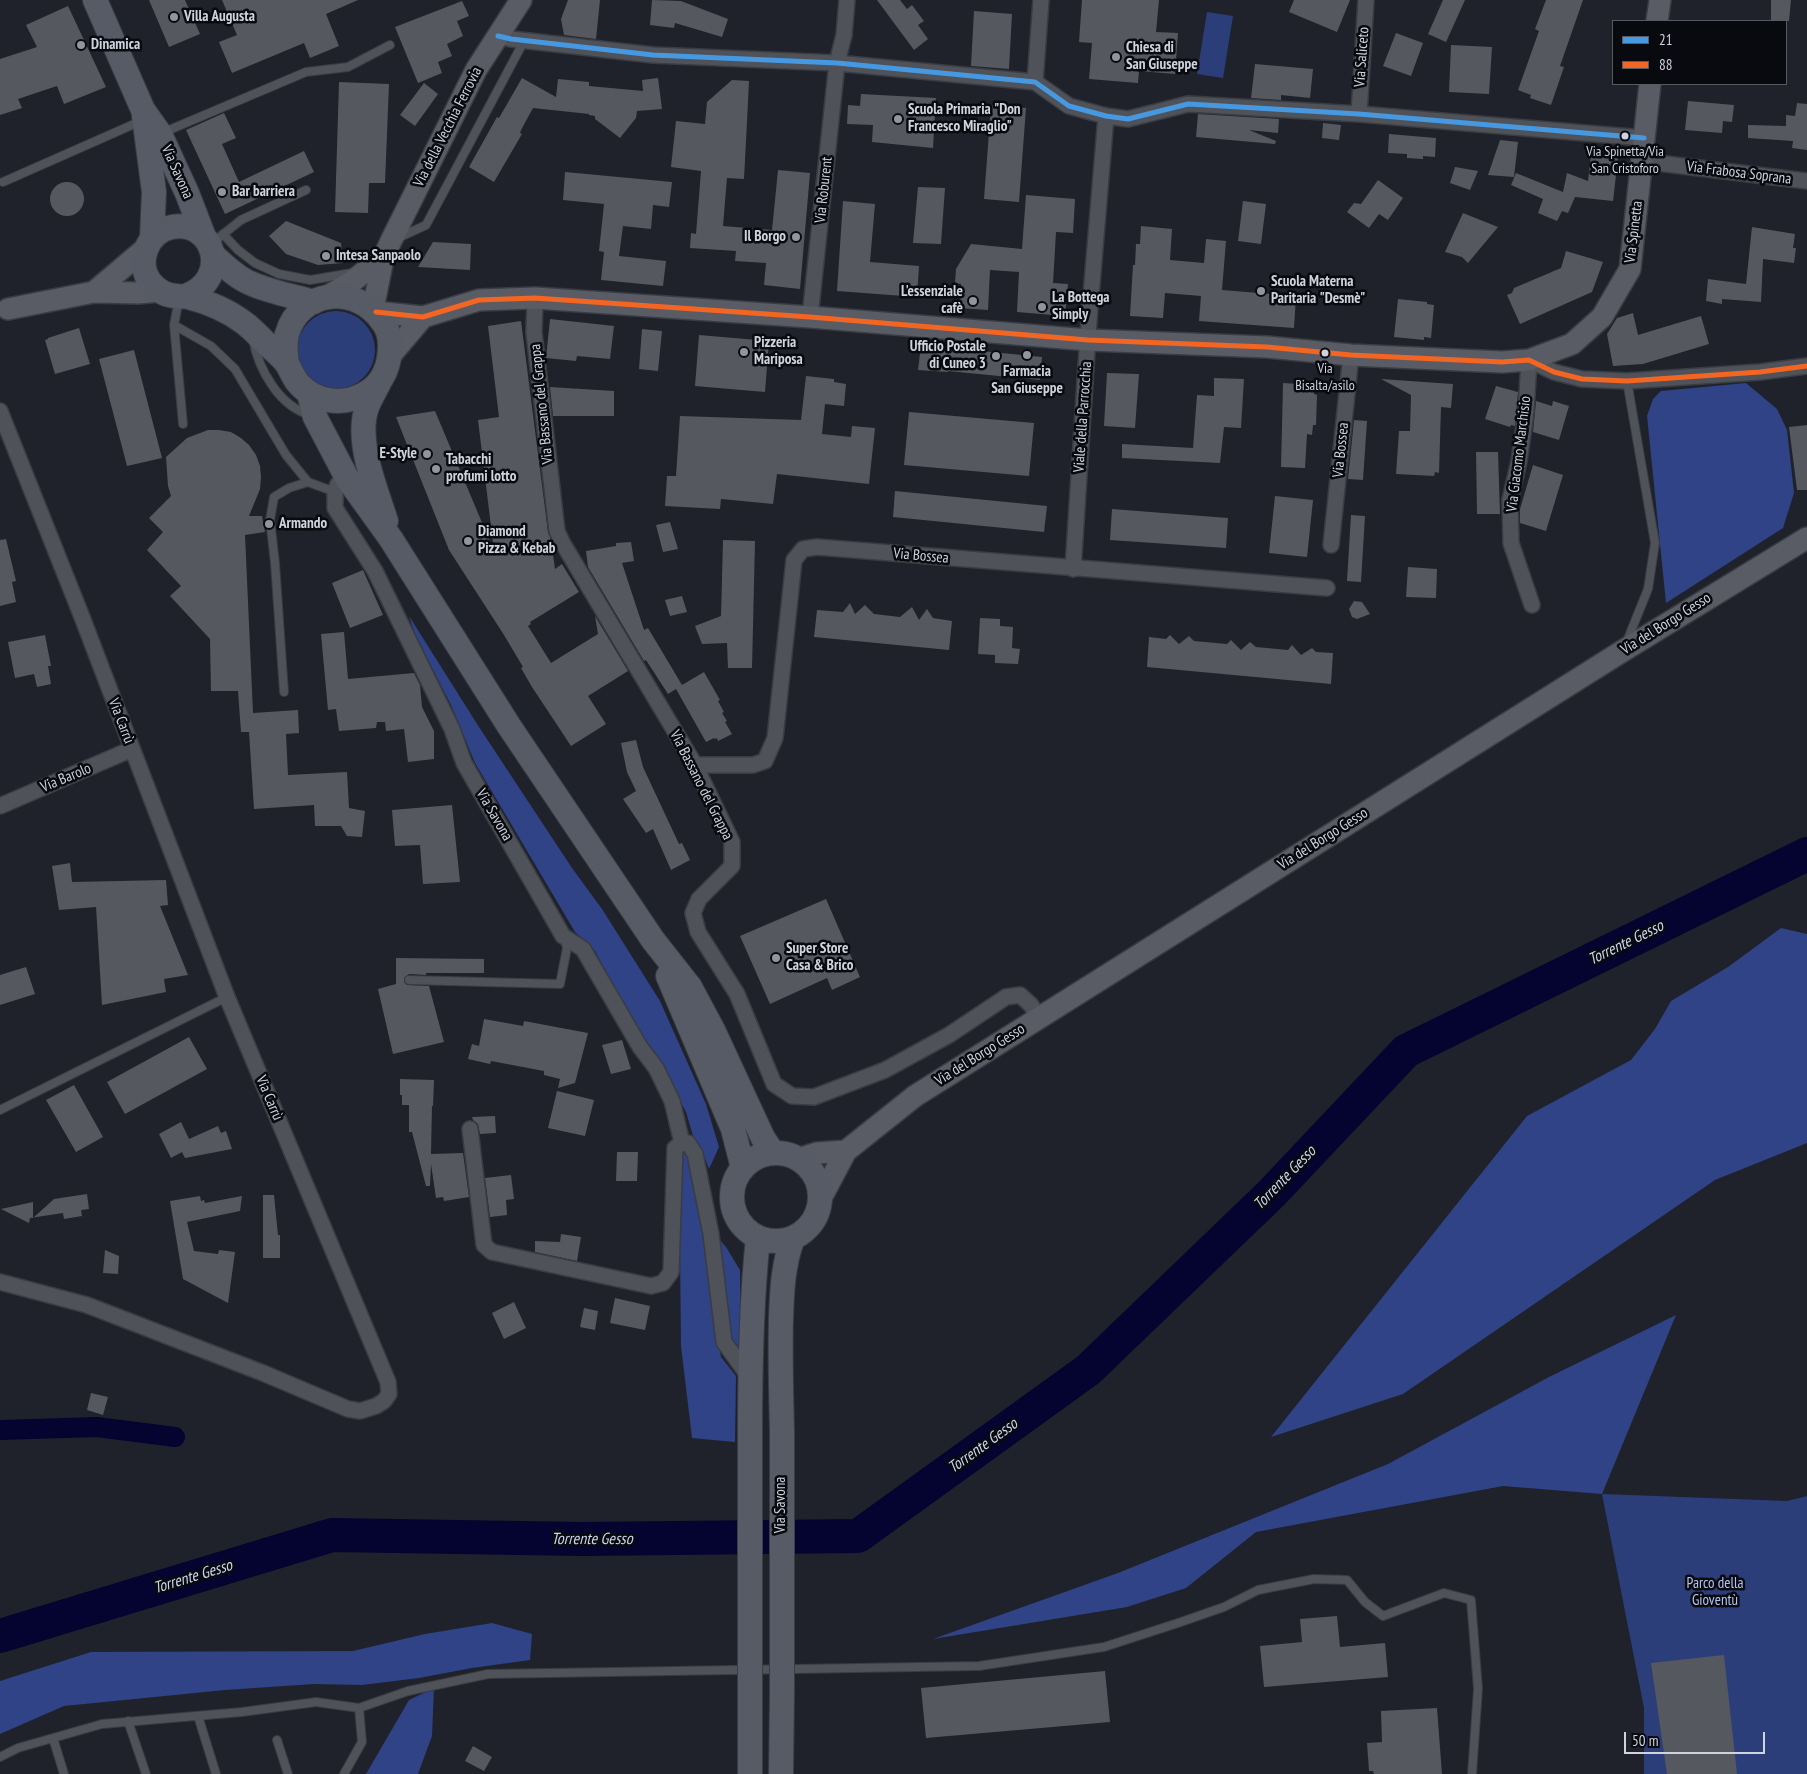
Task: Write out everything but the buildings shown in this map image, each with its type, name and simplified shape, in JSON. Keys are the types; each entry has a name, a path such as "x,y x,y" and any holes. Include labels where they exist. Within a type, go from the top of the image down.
{"main road":[{"name":"Via Savona","path":"95,0 149,121 212,243 233,272 249,283 282,294 320,299"},
{"name":"Via Savona","path":"149,121 154,192 149,243"},
{"path":"175,295 196,292 204,286 214,266 212,243 195,230 184,226 172,227 161,231 149,243 144,260 145,272 151,283 175,295 227,312 244,322 287,364"},
{"path":"341,296 363,302 374,310 385,325 390,340 390,356 388,365 379,382 368,393 354,399 338,402 323,400 299,385 287,364 285,349 287,335 293,321 302,310 320,299 341,296"},
{"name":"Via Savona","path":"379,382 366,408 364,437 367,457 392,539"},
{"name":"Via Savona","path":"309,393 315,416 341,485 392,539 509,726 653,940 690,987 714,1032 763,1138 773,1153"},
{"name":"Via Savona","path":"653,940 733,1129 743,1168"},
{"path":"773,1153 786,1154 799,1159 811,1170 818,1184 820,1200 816,1216 807,1229 793,1238 776,1241 758,1238 745,1228 736,1215 732,1198 734,1182 751,1160 762,1155 773,1153"},
{"name":"Via Savona","path":"750,1774 750,1378 754,1279 758,1238"},
{"name":"Via Savona","path":"781,1774 782,1431 780,1348 782,1280 786,1257 793,1238"}],"street":[{"name":"Via della Vecchia Ferrovia","path":"374,310 387,250 476,70 521,0"},
{"name":"Via Roburent","path":"810,317 837,63 844,36 846,0"},
{"path":"1035,82 1041,0"},
{"name":"Via Saliceto","path":"1359,114 1366,0"},
{"path":"1658,20 1660,0"},
{"path":"498,36 524,41 653,55 837,63 1035,82 1069,106 1106,116 1128,119 1188,104 1359,114 1644,138"},
{"name":"Via Spinetta","path":"423,317 479,300 535,298 810,317 1088,340 1267,347 1351,355 1502,362 1529,360 1572,344 1602,317 1630,269 1650,85"},
{"name":"Viale della Parrocchia","path":"1073,569 1088,340 1106,116"},
{"name":"Via Frabosa Soprana","path":"1641,161 1807,181"},
{"path":"94,292 149,243"},
{"name":"Via della Vecchia Ferrovia","path":"320,299 353,281 387,250"},
{"path":"8,309 94,292 175,295"},
{"name":"Via Bassano del Grappa","path":"535,298 534,333 557,531 695,765 732,842 732,866 699,899 693,912 698,932 737,994 774,1084 792,1096 814,1097 884,1070 949,1034 1006,997 1020,995 1031,1005 1039,1018"},
{"path":"374,310 423,317"},
{"path":"390,356 423,317"},
{"name":"Via Bossea","path":"1331,545 1351,355"},
{"path":"1529,360 1554,372 1582,378 1627,381 1760,372 1807,366"},
{"name":"Via Giacomo Marchisio","path":"1529,360 1526,412 1520,461 1510,500 1511,543 1532,605"},
{"name":"Via Carrù","path":"0,411 227,997 388,1382 388,1394 384,1401 376,1406 360,1411 348,1409 263,1373 87,1305 0,1282"},
{"name":"Via Savona","path":"341,485 335,508 375,571 452,729 464,763 563,936 583,949 640,1048 656,1068 672,1101 682,1143 688,1143 695,1154 711,1234 724,1342 750,1378"},
{"name":"Via del Borgo Gesso","path":"820,1200 846,1150 915,1096 1621,652 1807,538"},
{"name":"Via Bossea","path":"695,765 753,765 765,761 774,738 794,560 803,549 817,547 1327,588"},
{"name":"Via Barolo","path":"0,806 132,749"},
{"path":"470,1129 484,1245 492,1252 651,1286 663,1283 671,1272 674,1148 682,1143"},
{"path":"799,1159 817,1153 846,1150"}],"lane":[{"path":"387,250 426,225 524,41"},
{"path":"3,182 149,121 306,72 348,67 390,45"},
{"path":"212,243 241,220 306,190"},
{"path":"212,243 238,250 255,263 278,274 310,280 364,272"},
{"path":"175,295 174,325 183,424"},
{"path":"174,325 211,346 235,368 286,456 308,482"},
{"path":"251,328 255,350 264,372 284,401 299,412 315,416"},
{"path":"1621,652 1631,634 1648,590 1655,543 1627,381"},
{"path":"284,692 270,520 274,497 289,488 308,482 341,485"},
{"path":"409,980 560,984 567,948 563,936"},
{"path":"0,1110 227,997"},
{"path":"0,1757 18,1748 102,1724 242,1712 316,1702 359,1708 408,1690 488,1674 979,1666 1104,1647 1178,1624 1224,1607 1258,1590 1314,1579 1347,1580 1365,1602 1383,1616 1444,1593 1471,1600 1478,1689 1472,1774"},
{"path":"344,1774 362,1742 359,1708"},
{"path":"198,1716 216,1774"},
{"path":"128,1721 146,1774"},
{"path":"52,1738 64,1774"},
{"path":"277,1740 288,1774"}],"green space":[{"path":"1207,12 1233,16 1223,78 1197,74"},
{"path":"336,311 351,314 363,323 372,335 375,350 372,365 363,377 351,386 336,389 321,386 309,377 300,365 297,350 300,335 309,323 321,314"},
{"name":"Parco della Gioventù","path":"1602,1494 1787,1501 1807,1496 1807,1774 1644,1774 1644,1708"}],"shaded area":[{"path":"1746,383 1777,409 1787,430 1794,493 1783,528 1666,603 1647,416 1653,399 1661,391"},
{"path":"409,616 479,727 572,868 602,909 660,1001 706,1104 719,1147 709,1169 703,1153 693,1136 686,1112 661,1064 642,1040 595,951 575,932 475,763 451,705 415,635"},
{"path":"1781,928 1807,934 1807,1143 1715,1180 1403,1394 1271,1437 1527,1116 1631,1060 1655,1029 1671,1001 1728,967"},
{"path":"682,1153 688,1153 692,1165 721,1357 736,1376 735,1442 692,1438 681,1346 679,1158"},
{"path":"715,1234 726,1247 740,1270 741,1350 729,1335"},
{"path":"1676,1315 1602,1494 1503,1486 1256,1532 1186,1588 1127,1607 933,1639 1118,1573 1388,1464 1549,1377"},
{"path":"492,1623 532,1634 530,1660 362,1685 314,1684 225,1690 64,1706 0,1734 0,1681 91,1652 353,1651 425,1634"},
{"path":"434,1688 432,1736 418,1774 366,1774 409,1700"}],"waterway":[{"name":"Torrente Gesso","path":"0,1636 332,1535 583,1539 858,1536 1088,1370 1272,1193 1406,1051 1807,854"},
{"path":"0,1430 97,1427 175,1437"}],"transit line":[{"name":"21","path":"498,36 653,55 837,63 1035,82 1069,106 1106,116 1128,119 1188,104 1359,114 1644,138"},
{"name":"88","path":"376,312 423,317 479,300 535,298 810,317 1088,340 1267,347 1351,355 1502,362 1529,360 1554,372 1582,379 1627,381 1760,372 1807,366"}],"place":[{"name":"Villa Augusta","path":"174,17"},
{"name":"Dinamica","path":"81,45"},
{"name":"Chiesa di San Giuseppe","path":"1116,57"},
{"name":"Scuola Primaria \"Don Francesco Miraglio\"","path":"898,119"},
{"name":"Via Spinetta/Via San Cristoforo","path":"1625,136"},
{"name":"Bar barriera","path":"222,192"},
{"name":"Il Borgo","path":"796,237"},
{"name":"Intesa Sanpaolo","path":"326,256"},
{"name":"Scuola Materna Paritaria \"Desmè\"","path":"1261,291"},
{"name":"L'essenziale cafè","path":"973,301"},
{"name":"La Bottega Simply","path":"1042,307"},
{"name":"Pizzeria Mariposa","path":"744,352"},
{"name":"Via Bisalta/asilo","path":"1325,353"},
{"name":"Farmacia San Giuseppe","path":"1027,355"},
{"name":"Ufficio Postale di Cuneo 3","path":"996,356"},
{"name":"E-Style","path":"427,454"},
{"name":"Tabacchi profumi lotto","path":"436,469"},
{"name":"Armando","path":"269,524"},
{"name":"Diamond Pizza & Kebab","path":"468,541"},
{"name":"Super Store Casa & Brico","path":"776,958"}]}
